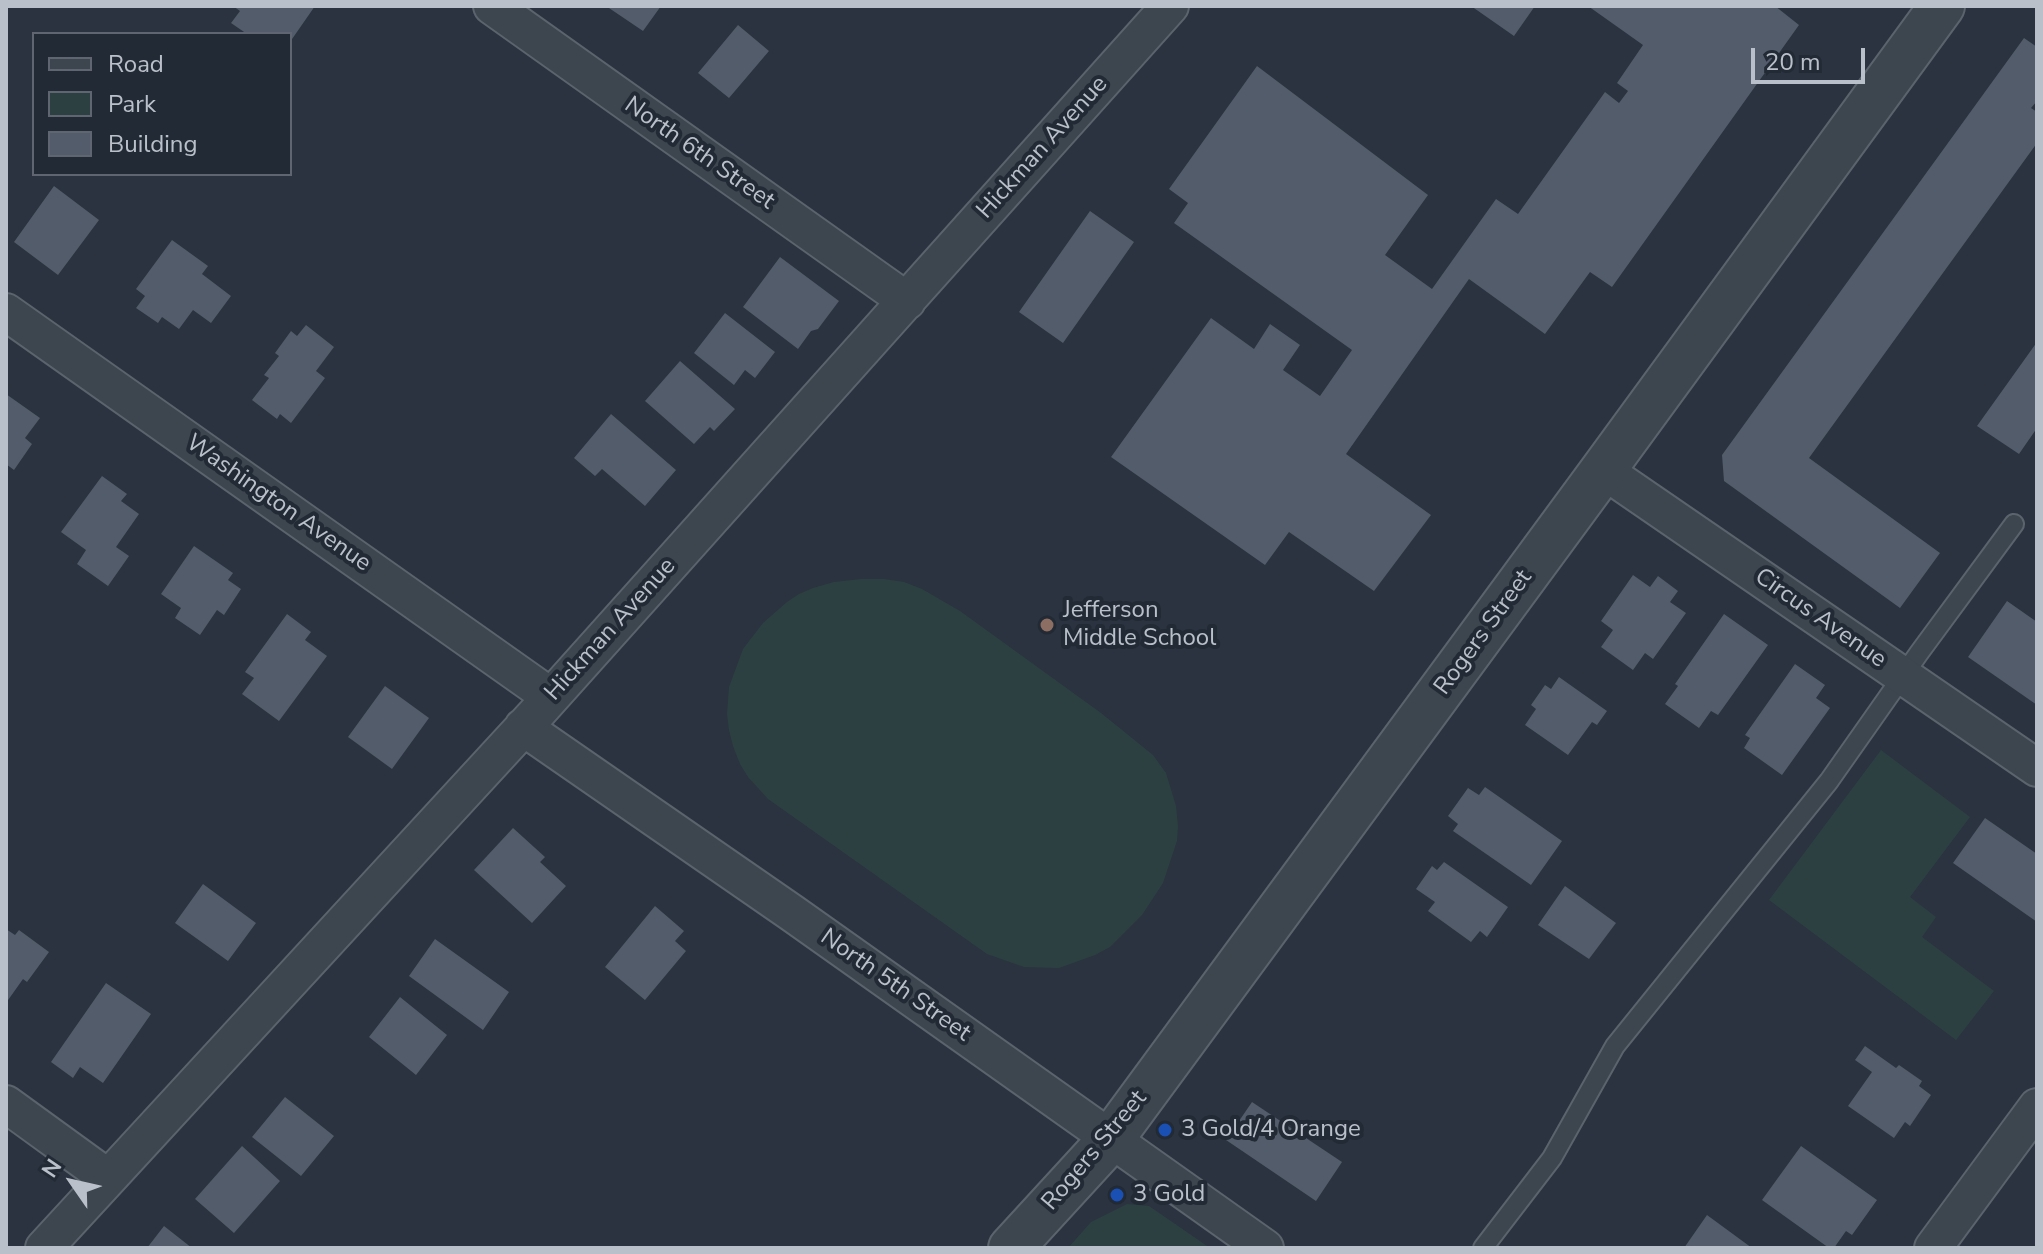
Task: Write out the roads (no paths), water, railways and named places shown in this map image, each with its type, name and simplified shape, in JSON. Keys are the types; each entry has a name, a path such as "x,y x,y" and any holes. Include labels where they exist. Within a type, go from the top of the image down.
{"street":[{"name":"North 6th Street","path":"492,6 907,301"},
{"name":"Hickman Avenue","path":"44,1248 551,697 1170,6"},
{"name":"Rogers Street","path":"1011,1248 1111,1139 1942,6"},
{"name":"Washington Avenue","path":"6,312 551,697"},
{"name":"Circus Avenue","path":"1603,470 2037,768"},
{"name":"North 5th Street","path":"523,727 1265,1248"},
{"path":"6,1104 108,1178"},
{"path":"1933,1248 2037,1107"}],"lane":[{"path":"1483,1248 1552,1158 1615,1046 1829,781 2014,524"}],"place":[{"name":"Jefferson Middle School","path":"1047,625"},
{"name":"3 Gold/4 Orange","path":"1165,1130"},
{"name":"3 Gold","path":"1117,1195"}]}
